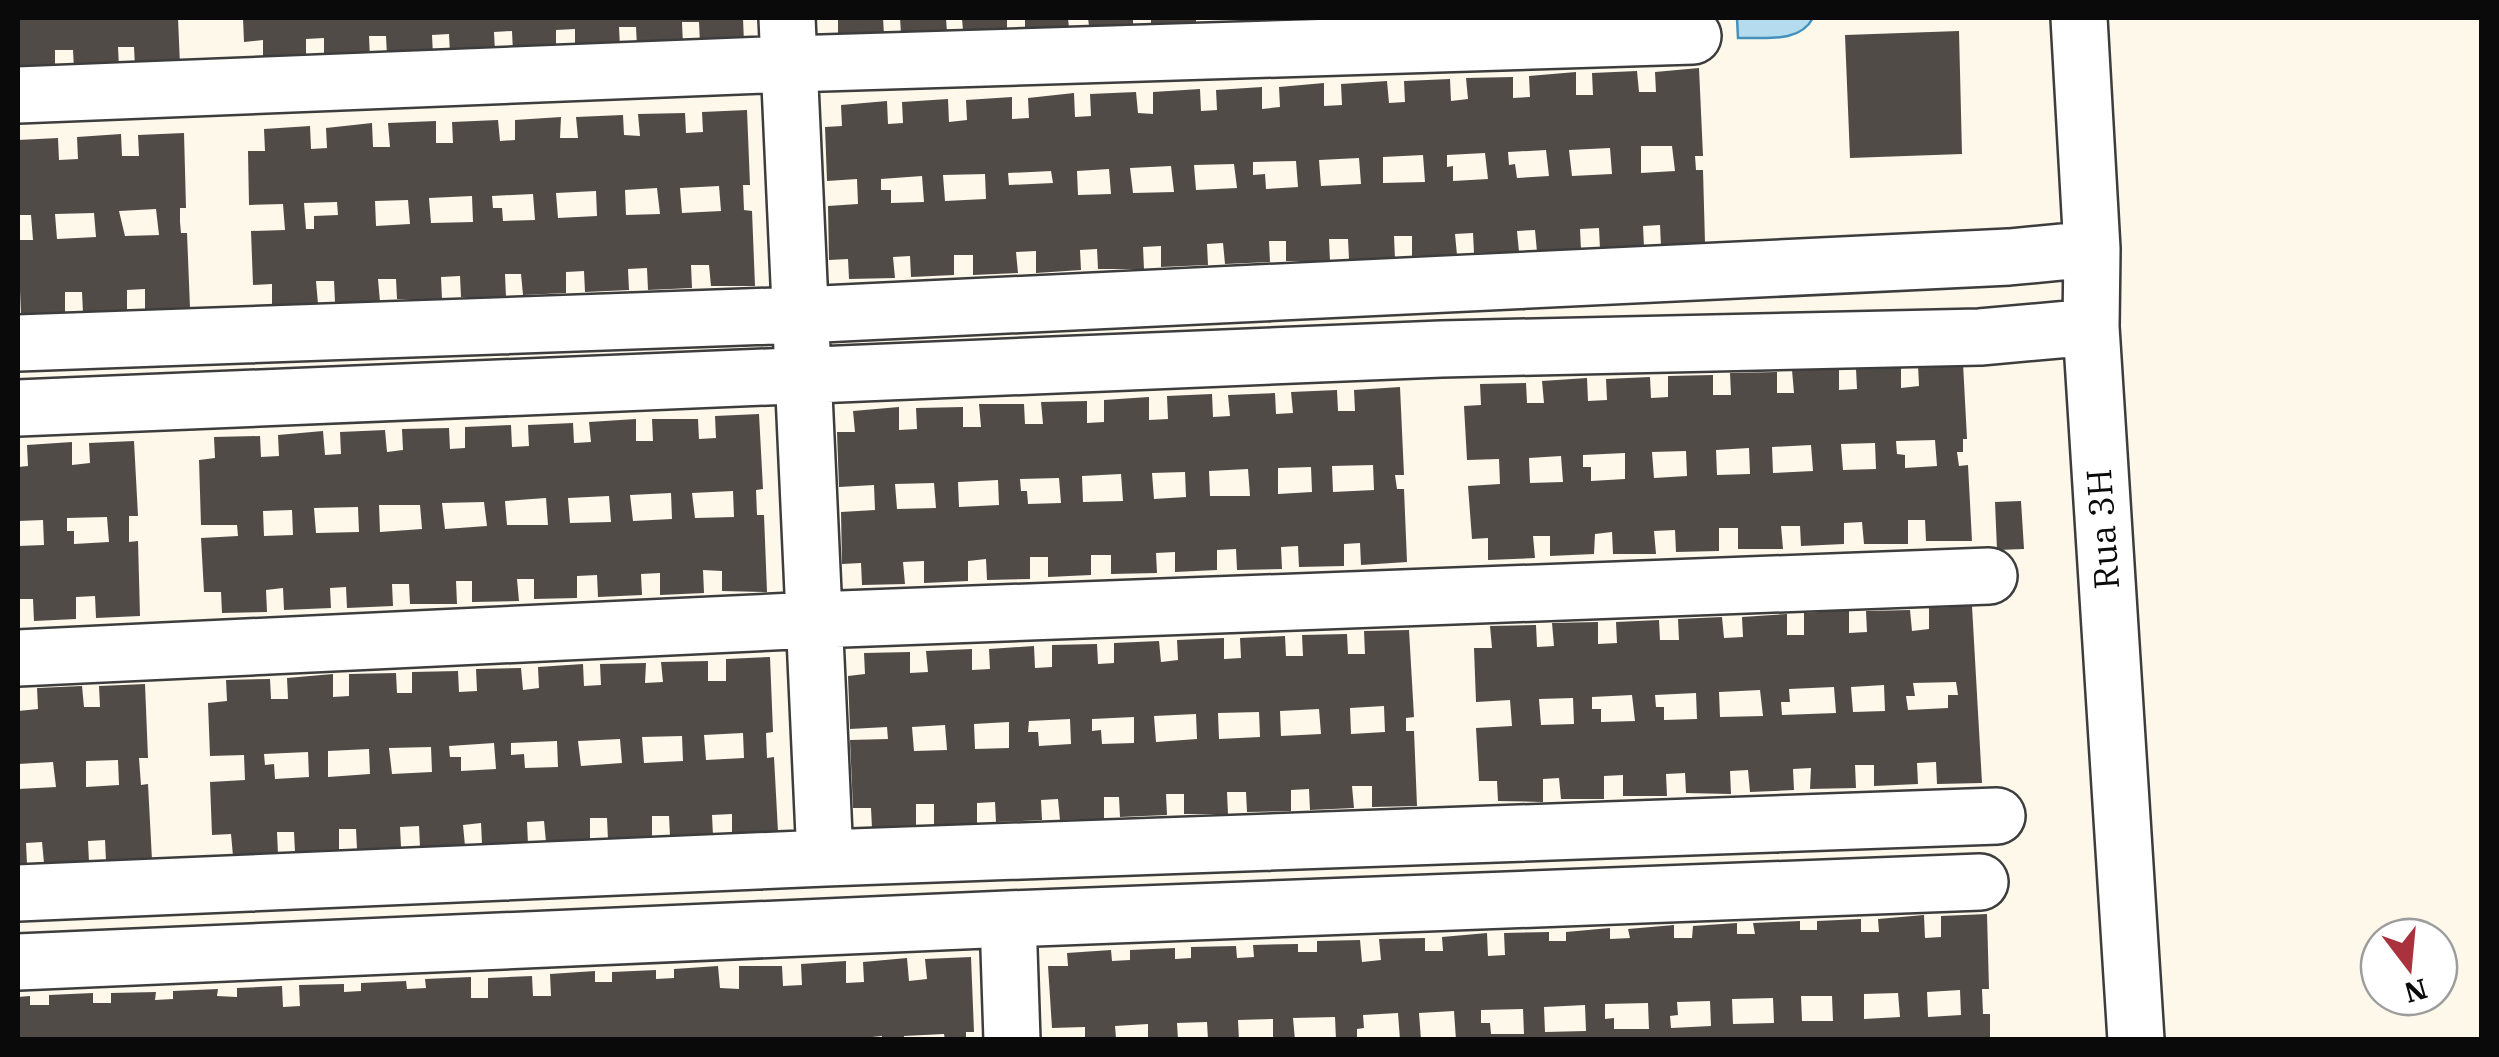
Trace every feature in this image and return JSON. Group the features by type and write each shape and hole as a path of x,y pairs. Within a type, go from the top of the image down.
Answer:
{"street":[{"name":"Rua 3H","path":"2079,18 2092,249 2090,327 2136,1040"},
{"path":"18,96 788,41 1693,36"},
{"path":"788,41 825,858"},
{"path":"18,343 801,314 2009,257 2092,249"},
{"path":"18,408 1441,349 1980,337 2090,327"},
{"path":"18,658 815,620 1989,576"},
{"path":"18,893 825,858 1997,816"},
{"path":"18,962 1980,882"},
{"path":"1008,919 1012,1040"}],"water":[{"path":"1737,18 1813,18 1790,35 1738,38"}],"building":[{"path":"18,18 178,18 180,65 135,67 134,47 118,47 119,68 74,69 73,50 55,50 55,71 18,72"},
{"path":"243,18 743,18 744,43 700,44 699,22 682,22 683,46 637,47 636,27 619,27 620,47 575,49 575,29 556,30 556,50 513,52 512,31 494,32 495,52 450,54 449,34 432,35 433,56 387,56 386,36 369,36 370,59 324,60 324,38 306,39 306,61 263,63 263,40 244,42"},
{"path":"838,18 883,18 884,35 838,38"},
{"path":"900,18 946,18 947,33 901,34"},
{"path":"962,18 1007,18 1007,29 963,31"},
{"path":"1025,18 1068,18 1069,28 1025,29"},
{"path":"1088,18 1133,18 1133,25 1089,26"},
{"path":"1151,18 1196,18 1196,22 1151,25"},
{"path":"1959,31 1962,154 1850,158 1845,35"},
{"path":"1699,68 1703,156 1695,156 1696,170 1703,170 1705,243 1661,246 1660,225 1643,226 1644,247 1600,249 1599,228 1580,229 1581,250 1537,252 1535,230 1517,231 1519,252 1474,253 1473,233 1455,234 1457,255 1412,256 1412,236 1394,236 1395,259 1349,259 1348,239 1329,239 1330,261 1286,261 1286,241 1269,241 1270,262 1225,264 1223,243 1207,244 1208,265 1161,267 1161,246 1143,247 1144,269 1098,269 1097,249 1080,250 1081,270 1036,273 1036,251 1016,252 1018,273 973,275 973,255 954,255 954,275 911,277 910,256 893,257 895,278 849,279 848,259 829,260 828,206 858,204 857,179 827,181 825,127 842,126 841,105 887,101 888,124 903,123 902,102 948,99 949,122 967,120 966,100 1012,97 1012,119 1029,118 1028,98 1074,93 1075,117 1091,116 1090,94 1136,92 1138,113 1153,114 1153,92 1200,89 1201,111 1217,110 1216,90 1262,87 1262,109 1280,107 1279,87 1324,83 1324,106 1342,105 1341,84 1387,81 1389,103 1405,102 1404,81 1450,79 1451,101 1468,99 1466,78 1513,77 1513,98 1530,97 1529,76 1576,72 1576,95 1593,95 1592,73 1637,71 1639,92 1656,92 1655,72","holes":["1641,146 1672,146 1675,171 1641,173","1610,148 1612,174 1572,176 1569,150","1546,150 1549,176 1517,178 1515,164 1509,165 1508,152","1485,153 1488,179 1453,181 1453,166 1447,167 1447,155","1423,155 1425,182 1383,183 1383,157","1359,158 1361,184 1321,186 1319,160","1296,161 1298,187 1266,189 1265,174 1253,175 1253,162","1234,164 1237,188 1196,190 1194,165","1171,166 1174,192 1133,193 1130,168","1109,169 1111,194 1078,195 1077,171","1051,171 1053,183 1009,185 1008,173","985,174 986,199 945,201 943,175","922,176 924,202 891,203 891,190 881,190 881,179"]},
{"path":"747,110 750,185 743,185 744,210 752,211 755,286 711,286 709,265 691,265 692,288 648,290 647,268 628,269 629,290 585,292 584,271 566,272 566,293 523,295 521,274 505,274 506,297 461,297 460,276 441,277 442,299 397,299 396,279 378,279 380,302 335,302 334,281 316,281 318,304 272,305 272,284 253,285 251,231 285,230 283,204 249,205 248,151 265,151 264,129 310,126 311,149 327,148 326,128 372,123 373,147 390,147 388,123 436,121 436,143 453,143 452,122 498,120 500,141 515,140 515,120 561,117 560,138 578,138 576,117 623,115 624,135 640,136 638,114 685,113 686,133 703,132 702,112","holes":["719,186 721,211 682,213 680,188","657,188 660,214 626,215 625,190","596,191 597,216 558,218 556,193","533,194 535,220 503,221 502,208 493,208 492,196","472,196 473,222 431,223 429,198","408,200 410,224 376,226 375,201","337,202 338,215 314,216 314,229 306,229 304,203"]},
{"path":"184,133 186,208 180,208 180,222 181,233 187,233 190,308 145,310 145,289 127,290 127,311 83,313 82,292 65,292 65,315 21,315 18,240 33,240 31,215 18,215 18,140 58,138 59,160 78,159 77,137 121,134 122,156 139,156 138,135","holes":["156,209 159,235 125,236 119,211","94,213 96,237 57,239 55,214"]},
{"path":"1963,363 1967,439 1963,439 1963,452 1957,452 1959,466 1968,465 1972,541 1926,541 1925,520 1908,520 1908,544 1864,544 1862,522 1844,523 1844,544 1801,546 1800,526 1781,526 1783,549 1738,549 1738,528 1719,528 1719,551 1676,552 1675,530 1654,531 1656,554 1613,554 1612,532 1595,534 1594,554 1550,556 1550,536 1533,536 1535,558 1488,560 1488,538 1472,539 1468,486 1500,484 1499,459 1467,460 1464,406 1481,405 1480,384 1526,383 1527,403 1544,403 1542,381 1587,378 1588,401 1607,400 1606,379 1650,377 1651,398 1668,397 1668,376 1713,375 1713,395 1731,395 1730,373 1777,372 1777,393 1794,393 1792,370 1839,369 1839,390 1857,389 1856,369 1901,367 1901,388 1919,386 1918,365","holes":["1935,440 1937,466 1905,468 1905,455 1897,454 1896,441","1875,443 1876,469 1843,470 1841,444","1811,445 1813,471 1773,473 1772,447","1749,448 1750,474 1717,475 1716,450","1686,451 1687,476 1654,478 1652,452","1625,453 1625,479 1591,481 1591,467 1583,467 1583,455","1561,456 1563,482 1530,483 1529,458"]},
{"path":"1400,387 1404,475 1395,475 1397,489 1404,489 1407,562 1361,565 1360,543 1344,544 1344,566 1299,567 1298,546 1281,547 1282,569 1237,570 1236,549 1217,550 1217,570 1175,572 1175,552 1156,553 1157,573 1111,574 1111,555 1091,555 1091,575 1048,577 1048,557 1030,557 1030,579 987,580 986,559 968,561 968,581 924,583 924,561 903,562 905,584 862,585 861,563 842,564 841,512 875,510 874,485 839,487 837,432 855,432 853,411 899,407 899,430 917,429 916,408 963,407 963,427 981,427 979,404 1024,404 1025,424 1043,424 1041,402 1087,401 1087,423 1104,422 1104,400 1149,397 1149,420 1168,419 1167,396 1212,394 1213,417 1230,416 1228,395 1275,393 1276,414 1293,413 1291,392 1337,390 1338,411 1355,411 1354,390","holes":["1373,465 1374,490 1333,492 1332,466","1311,467 1312,492 1278,494 1278,468","1248,469 1250,496 1210,496 1209,471","1185,472 1186,497 1154,499 1152,473","1121,474 1123,501 1083,502 1082,476","1059,478 1061,503 1028,504 1027,491 1021,491 1020,479","998,480 999,505 959,507 958,482","934,483 936,508 897,509 895,484"]},
{"path":"759,414 763,489 756,490 757,515 764,515 767,592 722,591 722,571 703,570 704,593 660,595 660,573 641,574 642,595 598,597 597,575 577,576 577,598 534,599 534,579 517,579 519,601 472,602 472,581 456,581 457,604 410,604 409,584 392,584 393,606 347,608 346,587 330,588 331,608 284,610 283,588 266,590 267,612 222,613 221,592 204,592 201,538 238,536 237,525 201,525 199,460 215,458 214,437 260,436 261,457 279,456 278,435 323,431 325,455 341,454 340,432 385,430 387,452 403,450 402,429 449,428 450,449 465,448 465,427 511,425 512,447 529,446 528,425 573,423 574,443 591,442 589,422 636,419 636,441 653,441 652,419 698,419 699,439 716,438 715,416","holes":["733,491 734,517 695,518 692,493","671,493 672,519 633,521 630,495","609,496 611,522 570,523 568,498","546,498 548,525 507,525 505,501","484,502 487,526 445,529 442,503","379,505 420,505 422,529 380,532","358,507 359,532 316,533 314,508","292,510 293,535 264,536 263,511"]},
{"path":"134,441 138,516 129,516 129,542 138,541 140,616 96,618 95,596 76,597 76,619 34,621 33,599 18,599 18,546 44,545 43,520 18,521 18,467 28,466 27,445 72,442 72,465 90,463 89,443","holes":["107,517 109,542 74,544 74,531 67,531 67,518"]},
{"path":"2021,501 2024,549 1997,550 1995,502"},
{"path":"1972,606 1982,783 1937,784 1936,762 1917,763 1918,784 1874,786 1874,765 1855,765 1856,788 1810,789 1811,768 1793,769 1794,790 1750,792 1748,770 1730,771 1731,794 1686,793 1685,773 1666,774 1667,796 1623,796 1623,775 1604,776 1604,799 1561,799 1559,778 1543,779 1543,802 1498,801 1497,781 1479,781 1476,728 1512,726 1510,700 1476,702 1474,648 1492,648 1490,626 1536,625 1537,647 1554,646 1552,623 1598,622 1598,644 1617,643 1616,622 1659,620 1660,640 1679,640 1678,619 1722,617 1724,638 1743,637 1742,617 1787,614 1787,635 1804,635 1804,613 1849,610 1849,633 1867,632 1866,611 1910,610 1912,631 1929,629 1929,608","holes":["1956,682 1958,695 1948,695 1948,708 1908,710 1906,696 1915,696 1913,683","1884,685 1885,711 1853,712 1851,687","1834,687 1836,713 1782,715 1781,702 1790,702 1789,689","1760,690 1763,716 1720,717 1719,692","1696,693 1697,719 1664,720 1664,707 1656,707 1655,695","1632,695 1635,721 1601,722 1601,709 1592,709 1592,697","1573,698 1574,724 1541,725 1539,699"]},
{"path":"1409,630 1414,717 1406,718 1406,731 1414,731 1417,806 1372,807 1372,786 1352,786 1354,808 1310,810 1309,789 1291,790 1291,811 1247,812 1246,792 1227,792 1228,814 1184,814 1184,794 1166,794 1167,815 1120,817 1119,797 1104,797 1104,819 1060,820 1058,799 1041,800 1042,820 996,822 995,802 977,803 977,824 934,826 934,804 916,804 916,826 872,828 871,808 853,808 850,740 888,739 887,727 850,729 848,676 865,674 864,653 910,652 910,673 928,672 926,651 972,649 972,670 990,669 989,649 1034,646 1035,668 1052,667 1052,645 1097,644 1098,664 1114,663 1114,643 1159,641 1161,662 1178,660 1177,640 1224,638 1224,659 1241,658 1240,638 1285,636 1286,656 1303,656 1302,635 1347,634 1348,654 1365,654 1364,631","holes":["1384,706 1385,732 1351,734 1350,708","1319,709 1321,734 1281,736 1280,711","1259,712 1260,737 1219,739 1218,713","1196,714 1197,739 1156,742 1154,716","1134,717 1134,743 1102,744 1101,730 1092,731 1092,719","1070,719 1071,744 1039,746 1038,732 1028,732 1029,721","1009,722 1009,748 975,749 974,724","945,725 947,750 914,751 912,727"]},
{"path":"770,657 773,732 766,733 767,758 774,757 778,832 732,834 732,814 712,815 713,836 670,836 669,816 652,816 652,838 608,840 607,818 590,818 590,841 546,842 544,821 527,822 528,845 482,844 481,823 463,825 465,846 420,847 419,826 400,827 401,847 357,849 356,829 339,829 339,852 295,852 294,832 277,832 278,854 233,856 231,834 212,835 210,782 245,780 244,755 210,756 208,703 227,701 226,680 270,679 271,699 288,699 287,678 333,674 333,697 349,696 349,674 396,673 397,693 412,693 412,672 458,671 459,692 477,691 476,669 521,668 523,690 539,688 538,667 583,664 584,686 601,685 600,664 646,663 645,683 663,682 661,662 708,661 708,681 726,681 726,659","holes":["743,733 744,758 706,760 704,735","682,736 683,761 644,763 642,737","620,739 622,763 581,766 578,741","557,741 558,767 525,768 524,754 511,755 511,743","494,743 496,769 461,771 461,757 450,757 449,746","431,747 432,772 392,774 389,748","369,749 370,774 328,777 328,751","308,752 309,777 275,779 274,764 265,765 264,754"]},
{"path":"145,684 148,758 139,758 141,785 148,784 152,860 106,861 105,840 88,841 89,862 44,863 42,842 26,843 27,865 18,865 18,789 56,787 53,762 18,764 18,711 38,709 37,688 82,686 84,707 100,707 99,686","holes":["118,760 119,785 86,787 86,761"]},
{"path":"1987,914 1989,989 1982,989 1983,1014 1990,1014 1990,1040 1456,1040 1454,1011 1419,1013 1421,1040 1400,1040 1398,1013 1363,1015 1364,1028 1357,1029 1357,1040 1336,1040 1335,1017 1293,1018 1295,1040 1273,1040 1273,1019 1238,1020 1239,1040 1208,1040 1207,1022 1177,1023 1178,1040 1148,1040 1148,1024 1115,1026 1116,1038 1107,1040 1085,1040 1085,1027 1052,1028 1048,966 1068,966 1067,953 1111,950 1112,961 1130,960 1130,950 1175,948 1175,959 1191,958 1191,947 1236,946 1237,958 1254,957 1253,945 1298,944 1298,952 1317,952 1317,941 1360,940 1362,962 1381,960 1379,939 1425,938 1425,951 1443,951 1442,937 1487,933 1488,956 1505,955 1504,933 1549,932 1549,941 1566,941 1566,932 1610,928 1610,939 1630,938 1628,929 1674,925 1674,938 1692,938 1693,926 1737,923 1737,934 1755,934 1753,923 1800,921 1800,930 1817,930 1817,921 1861,919 1861,932 1879,932 1878,919 1924,915 1925,938 1941,937 1941,916","holes":["1960,990 1961,1015 1928,1017 1927,992","1898,993 1900,1017 1864,1019 1864,994","1801,996 1832,996 1833,1021 1802,1021","1773,998 1774,1023 1733,1024 1732,999","1710,1001 1711,1026 1671,1028 1670,1016 1678,1015 1677,1002","1648,1003 1649,1029 1614,1029 1614,1018 1605,1019 1605,1004","1585,1005 1586,1031 1545,1032 1544,1007","1523,1009 1524,1034 1491,1034 1490,1023 1481,1023 1481,1010"]},
{"path":"971,957 974,1032 966,1032 966,1040 945,1040 944,1034 904,1036 904,1040 882,1040 882,1036 842,1040 18,1040 18,997 30,996 30,1005 49,1005 49,995 93,993 93,1003 111,1003 111,993 156,992 155,1000 173,999 173,991 218,989 217,996 237,997 237,988 282,986 283,1007 300,1006 299,985 344,984 344,992 361,991 361,983 406,981 407,989 426,988 425,979 471,977 471,998 488,998 488,978 532,976 533,996 551,996 550,974 595,971 595,982 612,982 612,972 656,970 656,979 674,978 674,969 718,966 720,988 739,989 739,966 782,966 783,986 802,985 801,964 846,961 846,983 864,982 863,962 907,958 909,981 927,979 925,959"}]}
